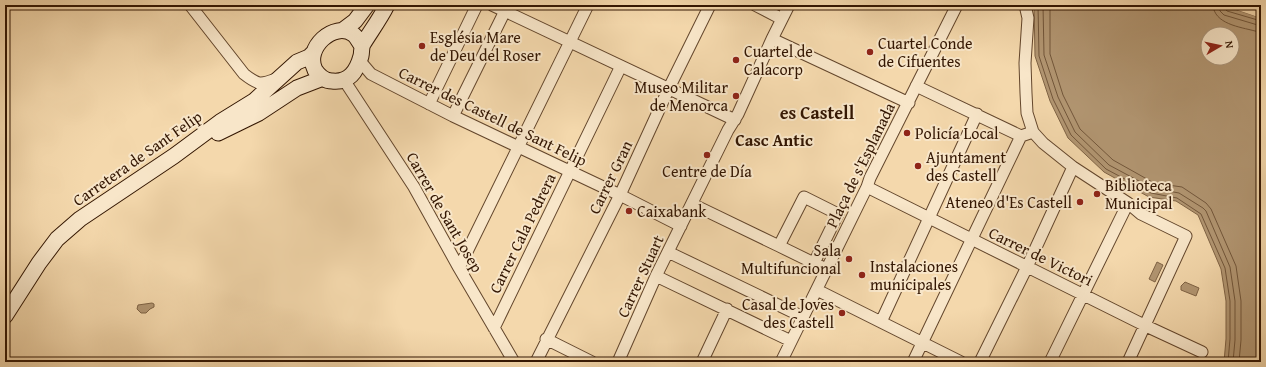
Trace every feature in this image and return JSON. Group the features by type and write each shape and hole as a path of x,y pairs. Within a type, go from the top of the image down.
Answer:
{"main road":[{"path":"367,5 355,21 343,30 334,33 317,44 313,53 313,63 315,69 323,78 329,81 337,82 352,75 361,54 387,5"},
{"path":"343,30 352,33 355,36 361,54"},
{"name":"Carretera de Sant Felip","path":"5,316 39,263 57,239 80,218 174,156 220,122 254,101 297,62 309,57 313,53"},
{"path":"174,156 259,113 297,88 323,78"}],"street":[{"path":"190,5 244,74 253,81 263,84 280,77"},
{"path":"429,104 477,5"},
{"path":"492,5 507,8 570,42 735,120"},
{"path":"459,268 588,5"},
{"name":"Carrer Gran","path":"536,362 546,339 620,196 669,88 710,5"},
{"path":"755,5 782,18"},
{"path":"789,5 735,120 728,130 692,204 826,269"},
{"path":"908,103 957,5"},
{"path":"1025,5 1028,18 1025,63 1026,100 1027,113 1033,132 1042,143 1074,167 1128,203 1141,214 1186,236 1146,326 1128,362"},
{"path":"453,116 507,8"},
{"name":"Plaça de s'Esplanada","path":"772,39 908,103 781,362"},
{"name":"Carrer des Castell de Sant Felip","path":"361,54 371,74 453,116 681,226"},
{"name":"Carrer Cala Pedrera","path":"494,328 621,66"},
{"name":"Carrer de Sant Josep","path":"344,80 414,187 459,268 503,341 511,361"},
{"path":"916,86 1021,136 1033,132"},
{"path":"881,322 977,114"},
{"path":"913,362 1021,136"},
{"path":"980,362 1074,167"},
{"name":"Carrer de Victori","path":"867,187 1146,326 1202,352"},
{"name":"Plaça de s'Esplanada","path":"779,246 804,197 838,214 814,263"},
{"path":"1050,362 1128,203"},
{"name":"Carrer Stuart","path":"618,362 656,276 692,204"},
{"path":"668,252 803,317"},
{"path":"656,276 791,341"},
{"path":"817,290 961,362"},
{"path":"702,362 727,309"},
{"path":"546,339 592,362"}],"water":[{"path":"1034,5 1223,5 1261,18 1261,362 1224,362 1226,339 1226,301 1221,269 1198,215 1176,201 1149,197 1104,172 1068,138 1050,101 1035,56"},
{"path":"1157,262 1163,265 1155,282 1149,279"},
{"path":"1185,282 1199,288 1196,296 1181,290 1181,286"},
{"path":"154,304 154,307 146,313 141,313 137,309 138,305"}],"pier":[{"path":"1223,5 1229,5 1261,15 1261,18"}],"place":[{"name":"Església Mare de Deu del Roser","path":"422,46"},
{"name":"Cuartel Conde de Cifuentes","path":"870,52"},
{"name":"Cuartel de Calacorp","path":"736,60"},
{"name":"Museo Militar de Menorca","path":"736,96"},
{"name":"Policía Local","path":"907,133"},
{"name":"Centre de Día","path":"707,155"},
{"name":"Ajuntament des Castell","path":"918,166"},
{"name":"Biblioteca Municipal","path":"1097,194"},
{"name":"Ateneo d'Es Castell","path":"1080,202"},
{"name":"Caixabank","path":"629,211"},
{"name":"Sala Multifuncional","path":"849,259"},
{"name":"Instalaciones municipales","path":"862,275"},
{"name":"Casal de Joves des Castell","path":"842,313"}],"district":[{"name":"es Castell","path":"817,113"},
{"name":"Casc Antic","path":"774,140"}]}
